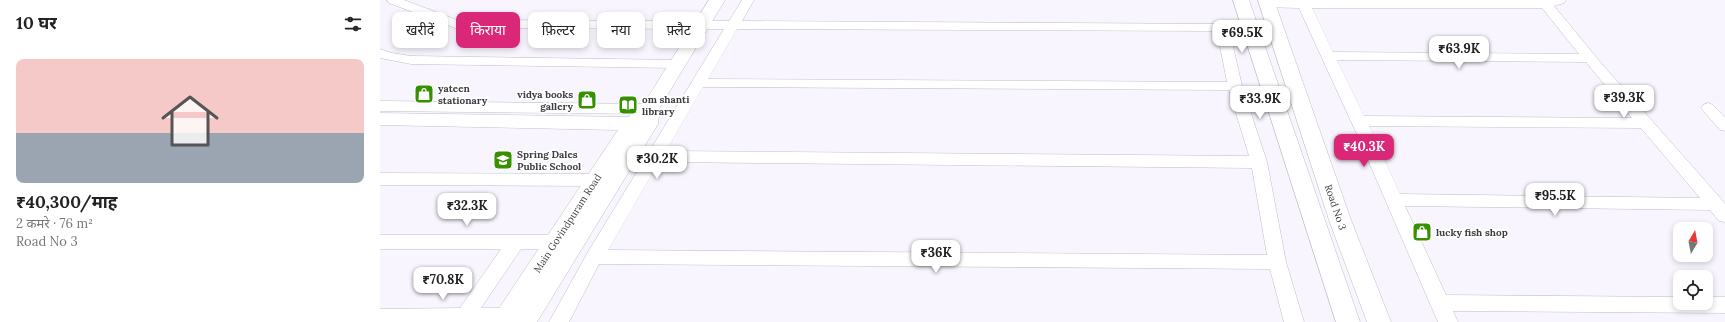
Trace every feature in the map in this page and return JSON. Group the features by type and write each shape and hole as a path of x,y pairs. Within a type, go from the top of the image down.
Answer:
{"street":[{"path":"393,0 455,24 653,25"},
{"name":"Main Govindpuram Road","path":"705,20 717,0"},
{"path":"559,322 594,257 748,0"},
{"path":"1241,0 1348,322"},
{"path":"1266,2 1546,4 1560,0"},
{"name":"Road No 3","path":"1266,2 1340,220 1379,322"},
{"path":"1303,3 1359,121 1448,322"},
{"path":"1546,4 1590,58 1720,210"},
{"path":"705,25 1223,27 1235,86 1259,162 1277,262 1294,322"},
{"path":"1250,27 1275,28"},
{"name":"Main Govindpuram Road","path":"511,320 639,126 688,48"},
{"path":"380,53 389,57 411,60 678,64"},
{"path":"1328,56 1590,58"},
{"path":"699,83 1235,86"},
{"path":"380,106 639,126"},
{"path":"1708,108 1725,126"},
{"path":"380,119 639,126"},
{"path":"1359,121 1645,122"},
{"path":"380,131 639,126"},
{"name":"Main Govindpuram Road","path":"511,320 554,242 595,180 639,126"},
{"path":"655,156 1259,162"},
{"path":"380,179 595,180"},
{"path":"1394,200 1720,210"},
{"path":"380,242 554,242"},
{"path":"463,319 516,242"},
{"path":"594,257 1277,262"},
{"path":"1439,303 1725,305"},
{"path":"380,317 511,320"}],"place":[{"name":"yateen stationary","path":"424,94"},
{"name":"vidya books gallery","path":"587,100"},
{"name":"om shanti library","path":"628,105"},
{"name":"Spring Dales Public School","path":"503,160"},
{"name":"lucky fish shop","path":"1422,232"}]}
